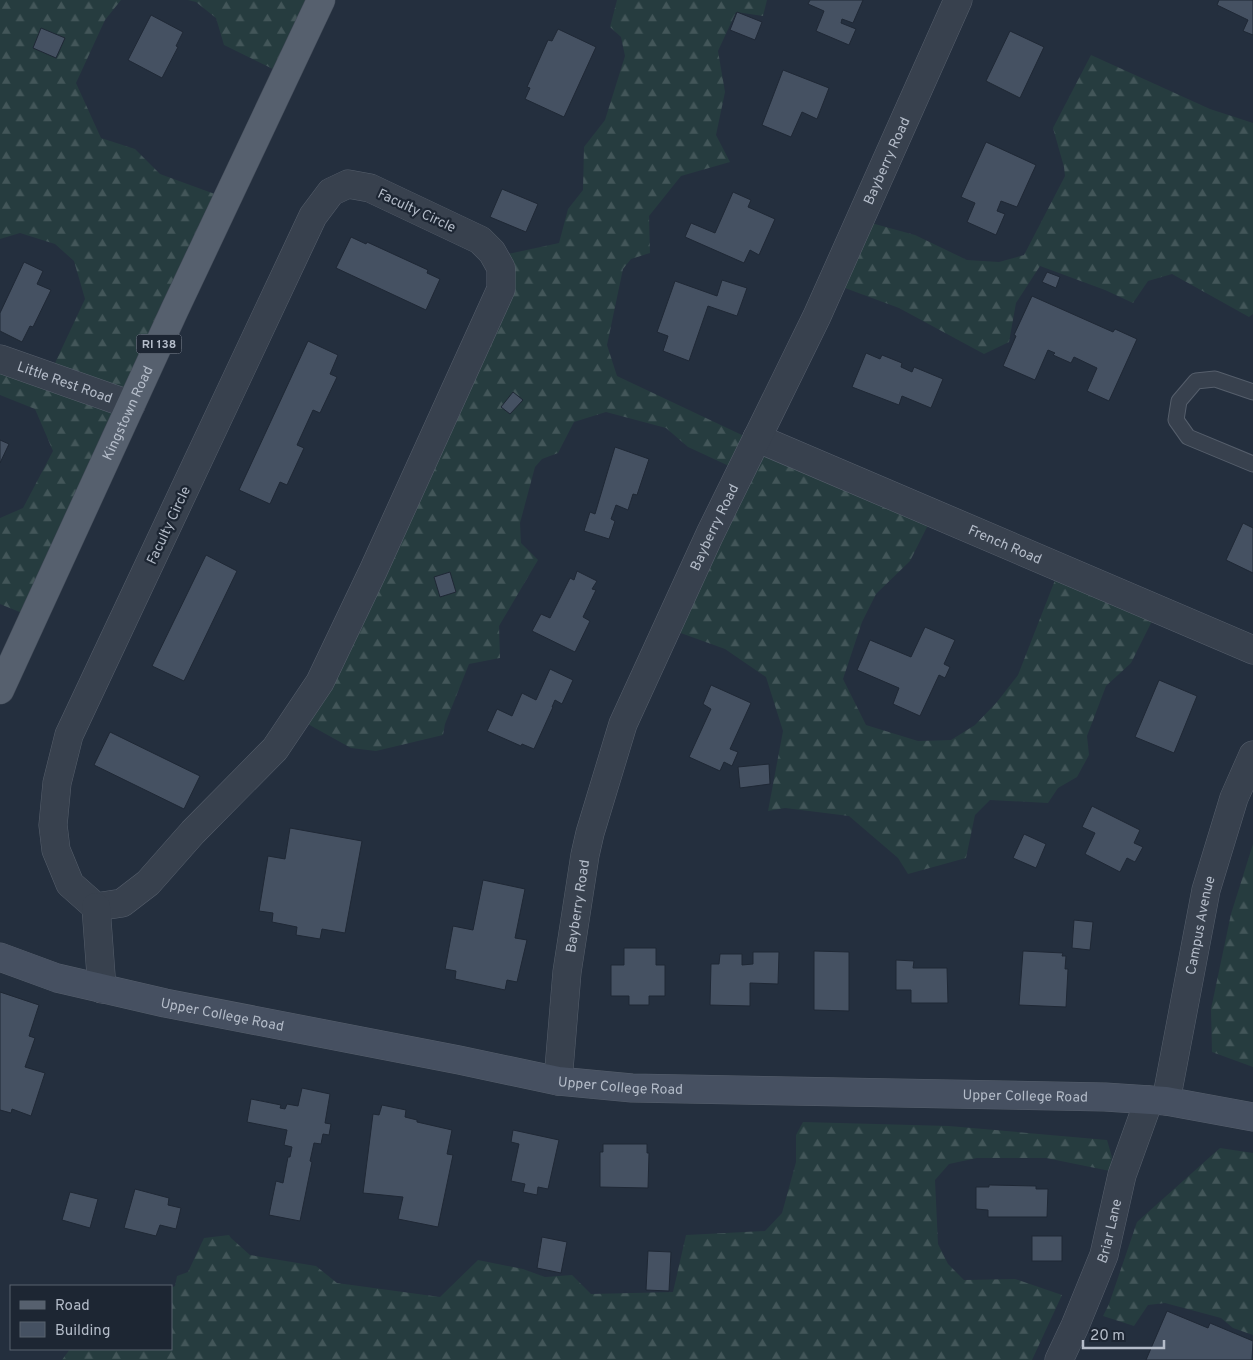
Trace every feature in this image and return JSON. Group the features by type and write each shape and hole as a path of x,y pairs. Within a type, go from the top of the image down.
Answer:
{"main road":[{"name":"Kingstown Road","path":"0,690 321,0"}],"street":[{"name":"Bayberry Road","path":"558,1081 567,972 585,855 623,724 710,534 817,316 958,0"},
{"name":"Faculty Circle","path":"348,184 370,188 480,240 492,252 501,268 501,289 373,571 315,689 275,749 193,832 148,883 122,903 96,906 70,884 56,850 53,825 57,784 69,735 313,216 331,192 348,184"},
{"name":"Little Rest Road","path":"0,359 131,405"},
{"name":"French Road","path":"757,438 1253,650"},
{"name":"Campus Avenue","path":"1157,1100 1206,890 1234,798 1253,755"},
{"path":"96,906 102,989"},
{"name":"Upper College Road","path":"0,957 57,978 165,1003 558,1081 632,1088 1105,1097 1157,1100 1253,1117"},
{"name":"Briar Lane","path":"1059,1360 1104,1255 1122,1175 1157,1100"}],"lane":[{"path":"1253,392 1215,379 1196,381 1179,401 1176,420 1188,437 1253,464"}],"green space":[{"path":"0,0 121,0 105,20 76,83 101,138 135,149 160,174 223,197 22,613 0,604 0,518 23,508 53,451 35,409 0,395 0,359 50,377 85,299 74,261 55,244 20,233 0,239"},
{"path":"188,0 313,0 279,72 224,45 216,18 196,2"},
{"path":"617,0 767,0 763,16 736,12 718,51 725,92 716,135 730,162 681,176 649,216 650,253 631,259 623,269 607,345 617,376 744,436 933,515 910,561 876,594 862,622 843,679 866,725 918,741 951,740 975,725 997,702 1018,675 1057,575 1155,615 1131,663 1106,686 1087,736 1089,755 1077,777 1058,788 1048,803 990,800 975,815 966,858 908,874 898,858 849,816 785,808 768,811 783,731 766,677 725,649 664,627 729,466 688,447 666,428 606,412 574,422 558,453 542,459 535,467 520,523 521,543 538,560 499,626 500,658 469,664 445,724 443,735 376,751 351,748 297,718 495,293 489,258 559,243 568,209 583,190 584,147 605,120 625,56 621,37 610,27"},
{"path":"1091,55 1210,109 1253,123 1253,314 1249,317 1172,274 1148,281 1133,303 1105,290 1040,266 1016,303 1009,342 984,354 899,308 826,281 853,218 915,235 967,260 999,262 1024,255 1065,176 1053,128"},
{"path":"1253,844 1253,1067 1212,1052 1211,1009 1231,914"},
{"path":"803,1122 949,1126 1107,1140 1112,1157 1110,1171 1046,1158 977,1158 949,1164 935,1180 938,1244 948,1264 964,1280 1015,1279 1062,1295 1032,1360 62,1360 69,1350 172,1350 172,1288 175,1286 177,1276 188,1272 204,1238 229,1235 250,1255 316,1266 337,1283 440,1297 478,1260 523,1269 545,1277 572,1275 591,1294 673,1292 686,1235 765,1231 782,1213 796,1162 796,1135"},
{"path":"1220,1148 1253,1153 1253,1335 1233,1328 1221,1318 1165,1303 1148,1305 1134,1326 1103,1316 1109,1304 1137,1222"}],"building":[{"path":"810,0 863,0 853,23 842,19 841,23 856,29 849,45 816,31 824,11 808,4"},
{"path":"1219,0 1253,0 1253,35 1243,31 1248,20 1217,5"},
{"path":"737,12 762,22 755,40 730,30"},
{"path":"151,15 183,32 176,46 178,47 162,78 128,60"},
{"path":"41,28 65,38 56,58 33,48"},
{"path":"558,29 596,47 564,117 525,99 530,88 527,87 548,40 552,41"},
{"path":"1010,31 1044,47 1020,98 986,81"},
{"path":"783,70 829,88 817,119 802,112 791,137 762,125"},
{"path":"986,142 1036,165 1017,207 1001,201 997,211 1005,214 996,235 967,222 975,203 961,197"},
{"path":"502,189 538,204 526,232 490,217"},
{"path":"733,192 751,200 748,207 775,219 759,255 750,250 744,263 685,237 691,223 715,233"},
{"path":"351,237 366,244 367,242 428,270 427,273 440,279 426,310 336,268"},
{"path":"24,262 43,271 37,284 51,290 33,327 30,326 22,342 0,331 0,313"},
{"path":"1047,272 1060,277 1056,288 1042,282"},
{"path":"722,280 747,288 737,316 708,306 689,361 663,351 668,336 657,332 675,281 717,296"},
{"path":"1032,296 1113,332 1115,329 1137,339 1109,401 1087,391 1097,368 1074,357 1071,363 1053,355 1055,353 1048,350 1035,380 1003,366 1016,336 1014,335"},
{"path":"308,341 338,355 330,374 337,377 320,413 313,410 297,445 304,448 287,485 280,482 270,504 239,490"},
{"path":"866,353 880,359 882,355 902,363 901,367 912,372 914,367 943,379 931,408 902,396 899,405 852,387"},
{"path":"513,392 523,400 510,414 501,407"},
{"path":"0,440 9,444 0,463"},
{"path":"615,447 649,459 637,495 633,494 628,510 616,505 611,519 615,521 609,539 584,531 590,512 595,514"},
{"path":"1243,523 1253,528 1253,573 1226,560"},
{"path":"206,555 237,571 184,681 152,666"},
{"path":"577,571 597,581 592,589 596,590 583,617 590,621 575,652 532,631 541,614 550,618 570,578 574,580"},
{"path":"450,572 456,592 440,597 434,577"},
{"path":"925,627 955,640 944,664 950,667 945,678 939,675 920,716 893,704 899,688 857,670 870,640 911,657"},
{"path":"550,669 573,680 562,704 555,700 534,749 522,744 521,746 487,731 497,709 512,716 522,693 536,700"},
{"path":"1159,680 1197,696 1174,753 1135,737"},
{"path":"711,685 751,703 730,749 738,752 732,766 724,762 720,771 689,757 711,709 703,704"},
{"path":"110,732 200,776 184,809 94,765"},
{"path":"769,764 770,784 740,788 738,767"},
{"path":"1092,806 1140,830 1134,843 1143,847 1135,862 1127,858 1120,872 1085,854 1095,833 1082,827"},
{"path":"290,828 362,841 345,933 322,929 320,939 296,935 297,927 272,922 273,913 259,911 268,856 285,859"},
{"path":"1024,834 1046,844 1036,868 1013,858"},
{"path":"483,880 525,889 515,938 527,940 517,982 507,980 505,990 455,979 456,971 445,969 453,926 473,930"},
{"path":"1074,920 1093,922 1090,950 1072,948"},
{"path":"624,948 656,948 656,965 665,965 665,996 649,996 649,1005 629,1005 629,996 611,996 611,965 624,965"},
{"path":"814,951 849,952 849,1011 814,1010"},
{"path":"1023,951 1063,953 1062,956 1066,956 1065,969 1068,969 1066,1007 1019,1005"},
{"path":"753,952 779,952 778,984 750,983 750,1006 710,1005 711,964 719,964 720,954 742,954 742,965 753,964"},
{"path":"896,960 914,961 913,968 947,968 948,1003 911,1003 911,990 896,990"},
{"path":"0,992 39,1005 29,1036 35,1038 25,1067 45,1073 31,1116 12,1109 11,1113 0,1110"},
{"path":"302,1088 330,1094 325,1123 331,1124 329,1135 323,1134 321,1144 314,1143 300,1221 269,1215 276,1181 283,1183 288,1157 290,1157 292,1147 284,1145 287,1130 247,1122 251,1099 281,1105 280,1108 285,1109 287,1104 298,1106"},
{"path":"382,1105 406,1110 405,1117 417,1120 417,1122 452,1130 447,1154 453,1155 438,1227 398,1219 403,1197 363,1193 373,1114 379,1115"},
{"path":"513,1130 559,1140 548,1189 538,1187 537,1195 523,1192 525,1184 511,1181 519,1144 511,1142"},
{"path":"603,1144 647,1144 647,1153 649,1153 648,1188 600,1187 600,1152 603,1152"},
{"path":"989,1185 1036,1186 1036,1189 1048,1189 1047,1217 988,1217 988,1210 976,1209 976,1187 989,1187"},
{"path":"135,1189 169,1198 168,1205 181,1208 176,1229 160,1225 156,1236 124,1228"},
{"path":"70,1192 98,1199 90,1228 62,1220"},
{"path":"1032,1236 1062,1236 1062,1261 1032,1261"},
{"path":"542,1237 567,1242 561,1273 537,1268"},
{"path":"648,1251 671,1252 669,1291 646,1290"},
{"path":"1167,1311 1208,1328 1210,1323 1253,1341 1252,1360 1146,1360"}]}
